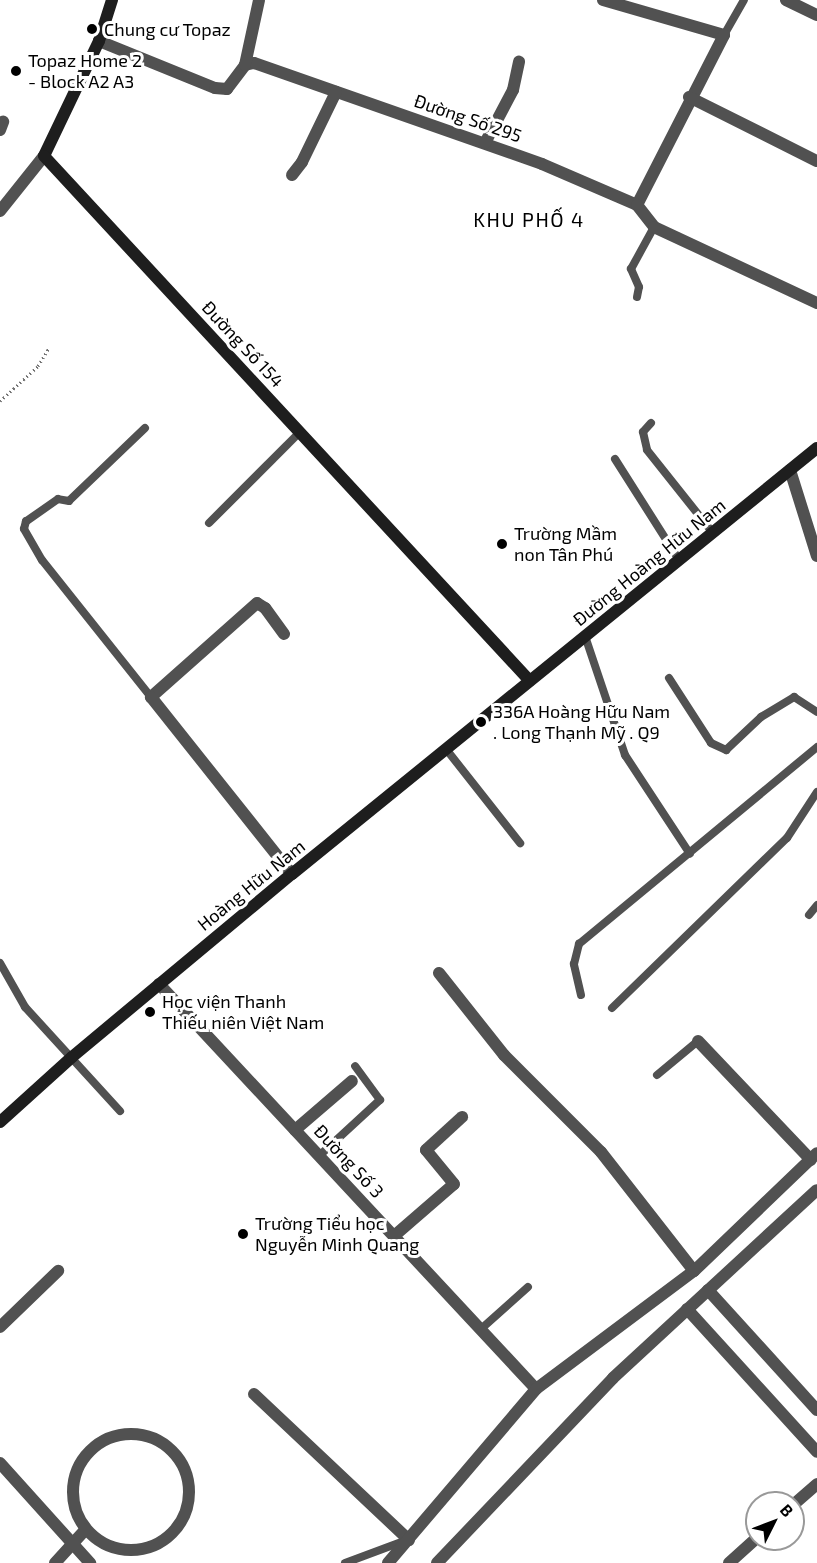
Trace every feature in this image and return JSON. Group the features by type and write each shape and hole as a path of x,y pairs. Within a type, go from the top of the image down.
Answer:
{"main road":[{"path":"44,156 99,41 112,0"},
{"name":"Đường Số 154","path":"44,156 530,681"},
{"path":"790,470 817,448"},
{"name":"Đường Hoàng Hữu Nam","path":"530,681 790,470"},
{"name":"Hoàng Hữu Nam","path":"0,1122 72,1057 159,984 530,681"}],"street":[{"path":"99,41 215,87 227,89 245,65 258,0"},
{"path":"603,0 724,35 690,97 637,205 654,227 817,303"},
{"path":"786,0 817,15"},
{"path":"485,143 513,90 519,62"},
{"name":"Đường Số 295","path":"245,65 254,63 485,143 637,205"},
{"path":"292,175 302,162 336,92"},
{"path":"690,97 817,161"},
{"path":"0,211 44,156"},
{"path":"790,470 817,556"},
{"path":"284,634 270,613 256,603 151,697 292,874"},
{"path":"439,973 504,1055 601,1152 694,1271"},
{"name":"Đường Số 3","path":"159,984 536,1389"},
{"path":"388,1563 536,1389 694,1271 814,1157 698,1041"},
{"path":"295,1130 352,1081"},
{"path":"394,1236 454,1184 426,1150 462,1117"},
{"path":"437,1563 545,1444 817,1190"},
{"path":"0,1327 58,1271"},
{"path":"708,1290 817,1410"},
{"path":"687,1309 817,1452"},
{"path":"254,1394 409,1540"},
{"path":"136,1434 151,1438 176,1456 186,1476 189,1498 178,1527 168,1538 155,1546 125,1551 110,1547 85,1530 77,1516 72,1486 79,1465 93,1447 106,1439 136,1434"},
{"path":"0,1463 90,1563"},
{"path":"805,1494 817,1484"},
{"path":"55,1563 85,1530"},
{"path":"729,1563 745,1549"}],"lane":[{"path":"724,35 744,0"},
{"path":"637,297 639,287 632,269 654,227"},
{"path":"651,423 643,432 647,450 713,533"},
{"path":"145,428 69,501 57,499 26,521 24,529 42,560 151,697"},
{"path":"209,523 300,432"},
{"path":"615,459 679,560"},
{"path":"585,636 625,754 690,854"},
{"path":"669,678 711,743 726,750 761,717 794,698 817,712"},
{"path":"581,994 574,964 579,944 817,747"},
{"path":"446,749 520,843"},
{"path":"612,1008 787,838 817,792"},
{"path":"809,915 817,905"},
{"path":"0,963 25,1007 120,1111"},
{"path":"657,1075 698,1041"},
{"path":"319,1156 380,1099 355,1066"},
{"path":"481,1329 528,1287"},
{"path":"345,1563 409,1540"}],"path":[{"path":"0,401 38,366 49,348"}],"place":[{"name":"Chung cư Topaz","path":"92,29"},
{"name":"Topaz Home 2 - Block A2 A3","path":"16,71"},
{"name":"Trường Mầm non Tân Phú","path":"502,544"},
{"name":"336A Hoàng Hữu Nam . Long Thạnh Mỹ . Q9","path":"481,722"},
{"name":"Học viện Thanh Thiếu niên Việt Nam","path":"150,1012"},
{"name":"Trường Tiểu học Nguyễn Minh Quang","path":"243,1234"}],"district":[{"name":"KHU PHỐ 4","path":"529,219"}]}
